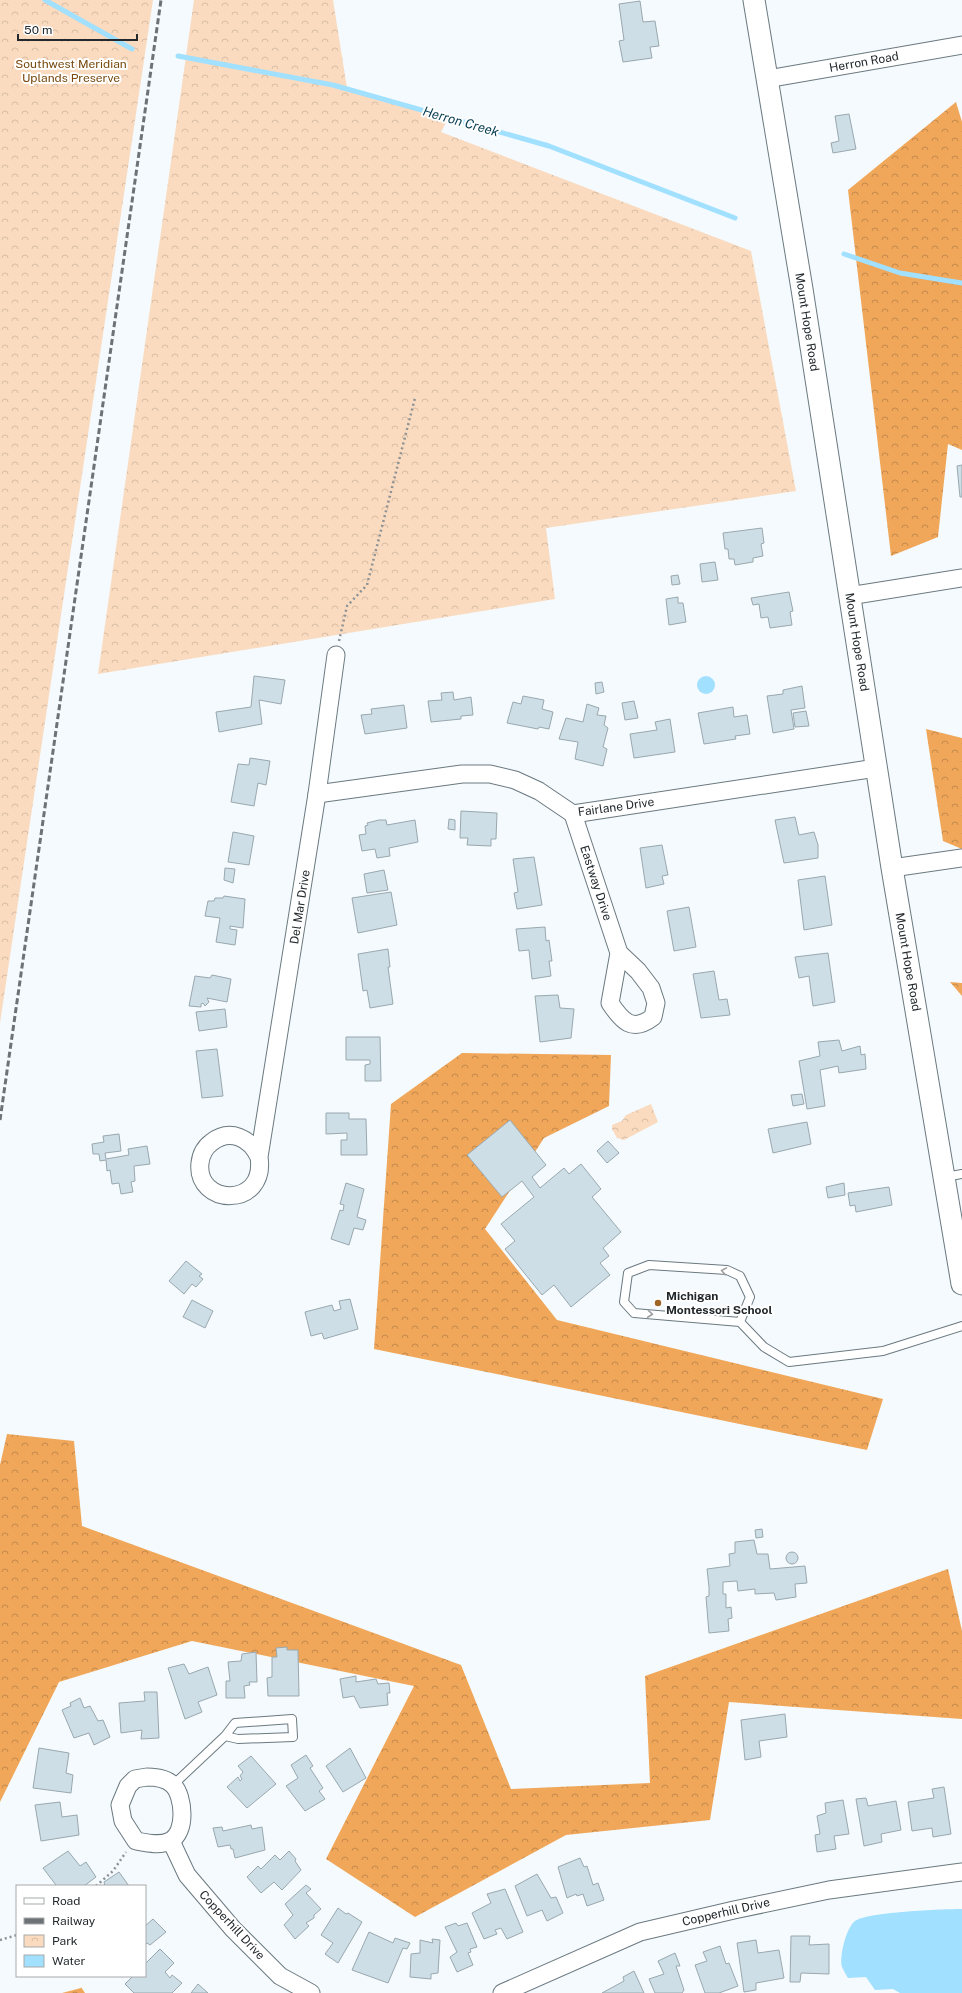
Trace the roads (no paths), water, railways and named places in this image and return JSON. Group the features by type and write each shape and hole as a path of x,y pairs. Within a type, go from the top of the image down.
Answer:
{"street":[{"name":"Mount Hope Road","path":"754,0 802,289 892,868 953,1175 962,1284"},
{"name":"Herron Road","path":"767,79 962,45"},
{"path":"849,596 962,578"},
{"name":"Del Mar Drive","path":"259,1157 318,794 336,656"},
{"name":"Fairlane Drive","path":"318,794 462,774 490,774 515,780 539,791 573,814 876,768"},
{"name":"Eastway Drive","path":"573,814 619,953"},
{"path":"892,868 962,858"},
{"path":"147,1777 156,1777 173,1785 178,1792 183,1808 182,1822 177,1834 171,1841 159,1844 136,1841 123,1821 120,1805 128,1786 135,1779 147,1777"},
{"name":"Copperhill Drive","path":"171,1841 187,1875 233,1929 280,1976 311,1993"},
{"name":"Copperhill Drive","path":"502,1993 640,1932 829,1890 962,1872"}],"lane":[{"path":"740,1322 750,1297 740,1276 727,1270 648,1265 628,1273 624,1302 634,1313 740,1322 764,1347 789,1362 884,1351 962,1326"},
{"path":"173,1785 225,1736 235,1723 292,1719 293,1737 238,1739 225,1736"}],"water":[{"path":"706,676 710,677 714,681 714,689 710,693 706,694 702,693 698,689 697,685 698,681 702,677"},
{"path":"962,1909 962,1993 900,1993 893,1989 875,1990 866,1977 848,1978 846,1976 841,1962 842,1950 846,1936 855,1921 874,1915 889,1913"}],"waterway":[{"name":"Herron Creek","path":"45,0 132,49"},
{"name":"Herron Creek","path":"178,56 333,85 549,146 735,218"},
{"name":"Herron Creek","path":"844,254 900,273 962,283"}],"railway":[{"path":"0,1120 161,0"}],"place":[{"name":"Michigan Montessori School","path":"658,1303"}],"park label":[{"name":"Southwest Meridian Uplands Preserve","path":"71,71"}]}
